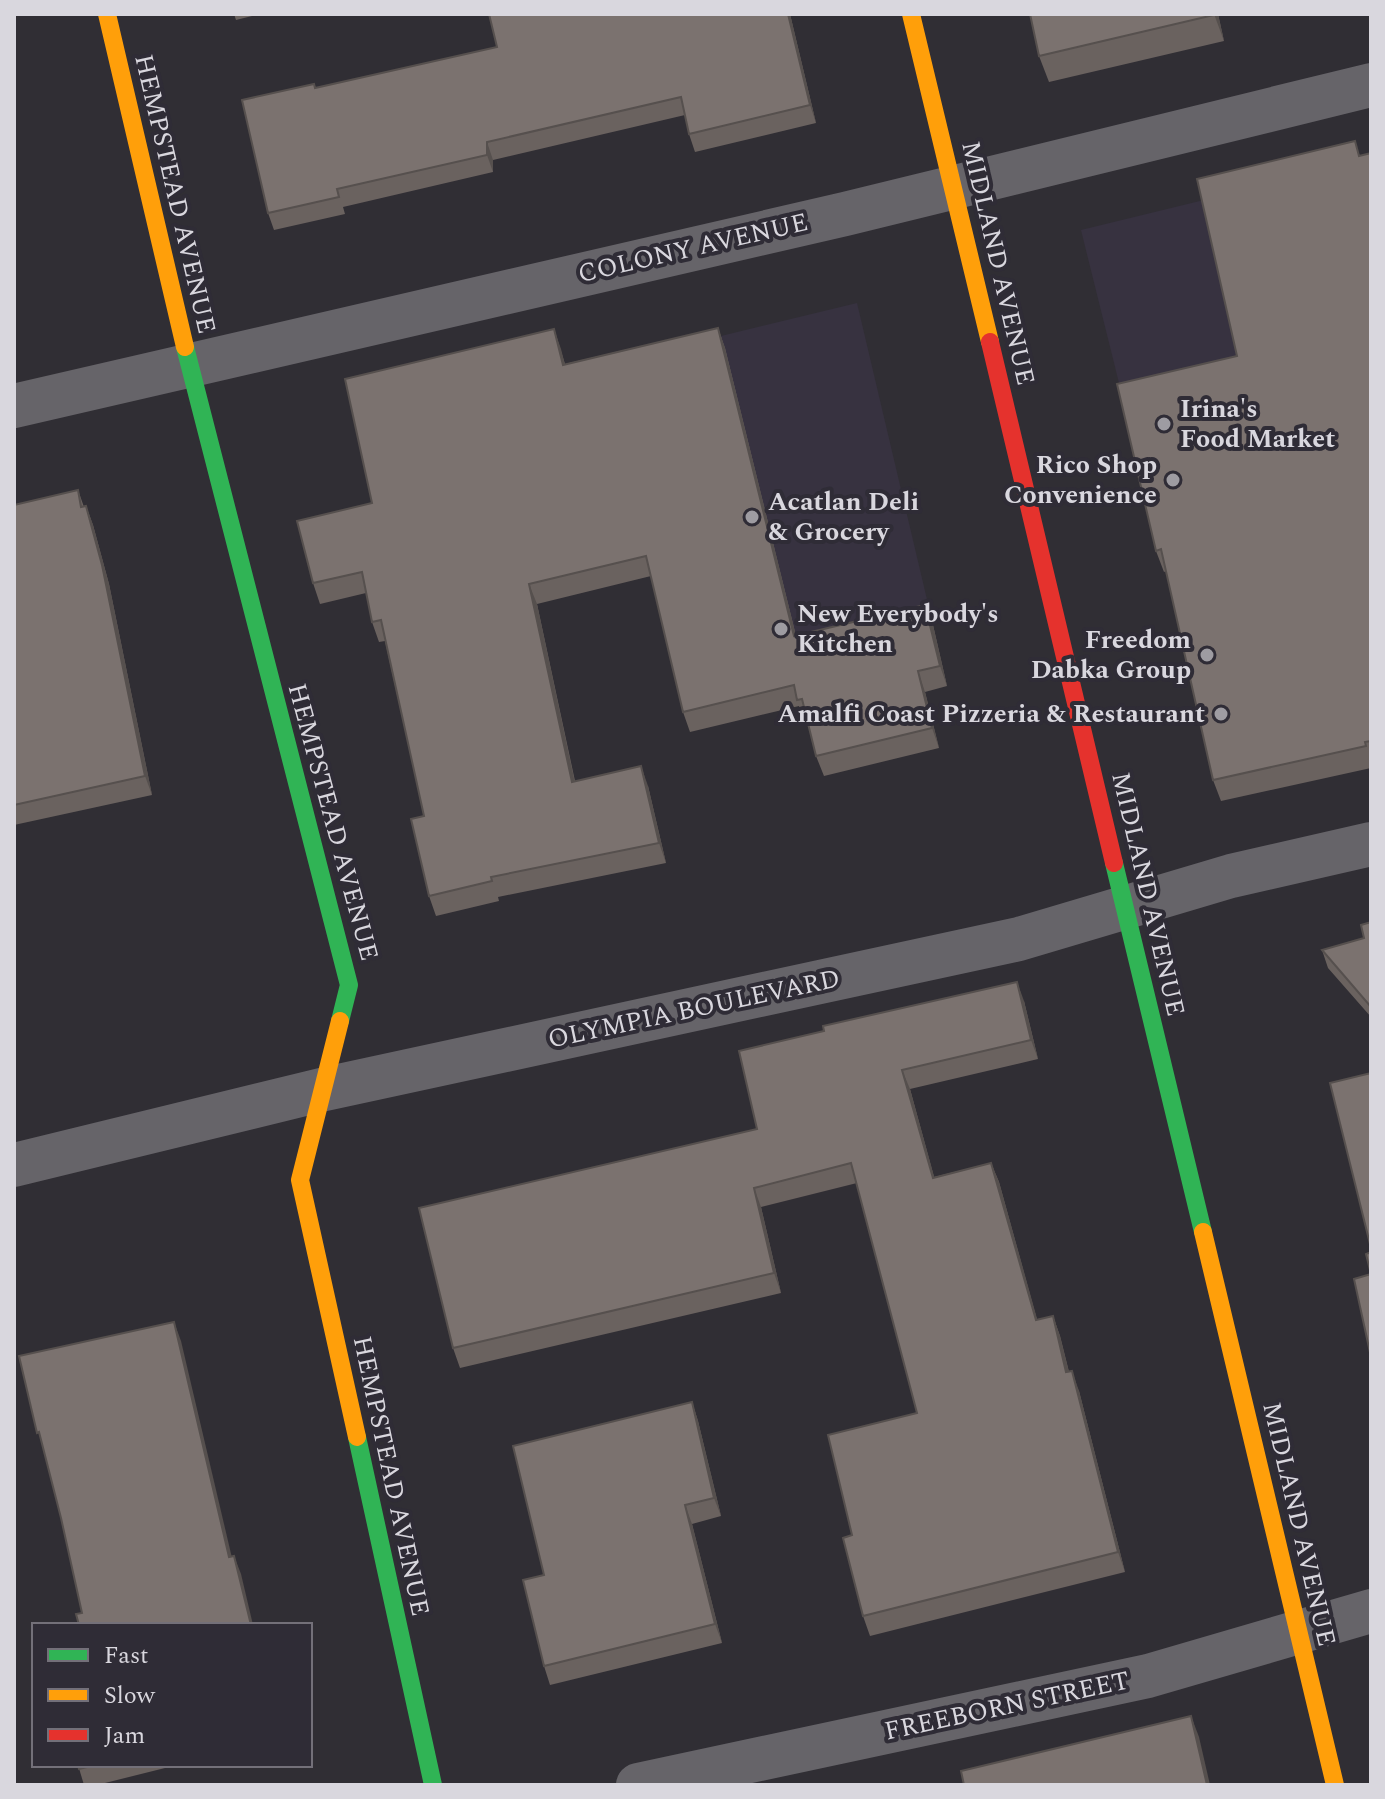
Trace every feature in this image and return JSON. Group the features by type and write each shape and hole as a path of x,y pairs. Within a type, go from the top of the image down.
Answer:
{"street":[{"name":"HEMPSTEAD AVENUE","path":"107,14 189,365 349,985 300,1180 433,1785"},
{"name":"MIDLAND AVENUE","path":"911,14 1335,1785"},
{"name":"COLONY AVENUE","path":"14,406 954,188 1371,85"},
{"name":"OLYMPIA BOULEVARD","path":"14,1165 325,1089 1019,939 1231,876 1371,844"},
{"name":"FREEBORN STREET","path":"638,1785 1148,1676 1371,1611"}],"shaded area":[{"path":"1204,200 1371,336 1122,395 1081,230"},
{"path":"857,303 933,625 801,656 602,365"}],"building":[{"path":"489,14 788,14 810,105 689,134 681,97 487,142 487,155 337,189 339,197 268,213 242,100 314,84 315,88 497,47"},
{"path":"1030,14 1214,14 1214,15 1039,56"},
{"path":"1355,141 1359,156 1371,153 1371,741 1365,742 1366,746 1213,780 1161,549 1156,551 1117,384 1237,356 1197,179"},
{"path":"718,328 794,636 925,605 940,666 918,671 932,728 816,756 802,699 797,700 794,685 683,712 646,556 529,584 572,782 641,766 659,843 491,877 492,881 429,896 411,819 424,816 381,620 372,622 362,572 313,583 297,521 372,503 345,379 554,329 563,365"},
{"path":"78,490 81,507 86,506 102,565 145,776 14,805 14,505"},
{"path":"1371,922 1371,1007 1322,950 1364,938 1361,925"},
{"path":"1017,982 1031,1040 902,1070 933,1178 991,1163 1036,1320 1053,1316 1066,1372 1072,1371 1118,1552 863,1616 843,1538 852,1535 828,1435 917,1413 851,1163 754,1188 774,1273 453,1348 419,1208 757,1129 739,1051 824,1031 823,1026"},
{"path":"1371,1073 1371,1248 1330,1083"},
{"path":"1371,1252 1371,1274 1366,1254"},
{"path":"1371,1274 1371,1357 1354,1279"},
{"path":"174,1322 229,1557 234,1556 251,1623 78,1623 76,1614 82,1613 61,1518 19,1356"},
{"path":"692,1402 714,1498 685,1505 715,1624 544,1666 523,1580 544,1575 513,1446"},
{"path":"1191,1716 1207,1785 964,1785 961,1771"}],"traffic: fast":[{"path":"185,347 349,985 340,1021"},
{"path":"1114,863 1203,1232"},
{"path":"357,1437 433,1785"}],"traffic: slow":[{"path":"107,14 185,347"},
{"path":"911,14 990,342"},
{"path":"340,1021 300,1180 357,1437"},
{"path":"1203,1232 1335,1785"}],"traffic: jam":[{"path":"990,342 1114,863"}],"place":[{"name":"Irina's Food Market","path":"1164,424"},
{"name":"Rico Shop Convenience","path":"1173,480"},
{"name":"Acatlan Deli & Grocery","path":"752,517"},
{"name":"New Everybody's Kitchen","path":"781,629"},
{"name":"Freedom Dabka Group","path":"1207,655"},
{"name":"Amalfi Coast Pizzeria & Restaurant","path":"1221,714"}]}
